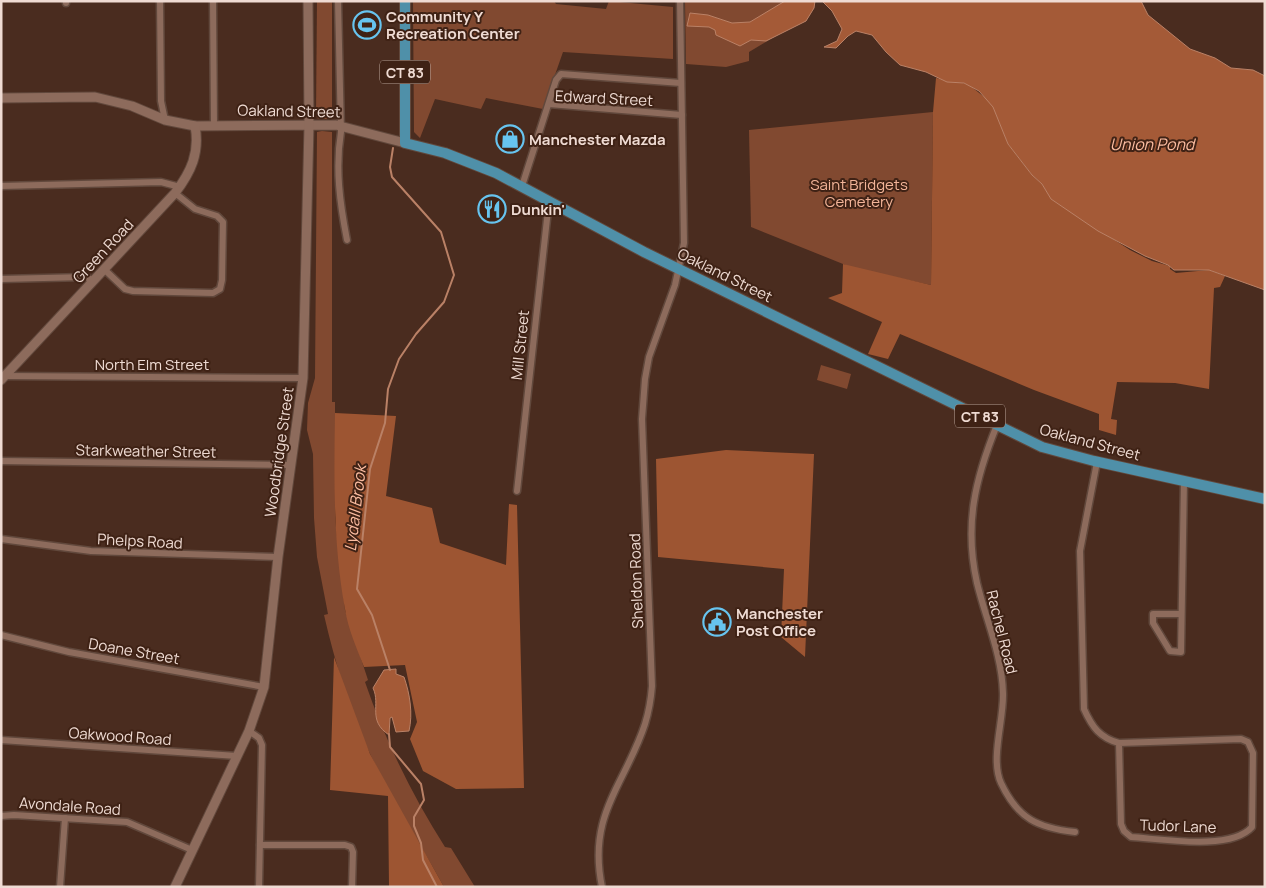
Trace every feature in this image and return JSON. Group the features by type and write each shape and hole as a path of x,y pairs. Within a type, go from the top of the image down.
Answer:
{"main road":[{"name":"Woodbridge Street","path":"175,887 249,732 264,687 278,557 303,378 309,125 308,1"},
{"name":"CT 83","path":"405,1 405,143"},
{"name":"Oakland Street","path":"1,98 95,97 132,106 165,120 195,126 340,126 467,161 522,186 644,252 1046,448 1097,462 1265,499"},
{"name":"Green Road","path":"2,377 105,270 178,190 194,163 195,126"}],"street":[{"path":"160,1 161,101 165,120"},
{"path":"213,1 214,126"},
{"path":"338,1 339,198 347,240"},
{"name":"Sheldon Road","path":"602,887 599,864 603,822 610,797 646,723 652,686 643,401 649,357 680,269 684,243 680,1"},
{"path":"550,104 556,80 561,74 681,83"},
{"name":"Edward Street","path":"522,186 550,104 682,115"},
{"path":"1,186 161,182 178,190 195,209 217,216 223,222 222,280 220,289 213,293 132,291 125,289 105,270"},
{"name":"Mill Street","path":"517,491 549,201"},
{"path":"1,279 86,277 94,281"},
{"name":"North Elm Street","path":"2,377 303,378"},
{"name":"Rachel Road","path":"997,425 977,478 971,526 977,583 1001,668 1003,694 997,767 1001,782 1025,816 1041,827 1075,832"},
{"name":"Starkweather Street","path":"1,461 291,465"},
{"name":"Tudor Lane","path":"1097,462 1080,551 1084,709 1090,723 1099,734 1108,740 1120,743 1182,743 1222,739 1241,739 1248,742 1253,753 1252,828 1246,835 1208,842 1131,837 1124,831 1121,824 1120,743"},
{"path":"1181,614 1153,614 1153,623 1170,651 1181,652 1184,481"},
{"name":"Phelps Road","path":"1,539 91,551 278,557"},
{"name":"Doane Street","path":"1,635 69,652 264,687"},
{"path":"249,732 259,738 262,745 259,887"},
{"name":"Oakwood Road","path":"1,740 237,756"},
{"name":"Avondale Road","path":"1,816 14,815 127,822 192,850"},
{"path":"60,887 65,818"},
{"path":"260,845 345,845 351,847 353,852 352,887"}],"green space":[{"path":"317,1 332,1 332,116 329,119 318,119 316,115"},
{"path":"413,1 554,1 556,4 606,9 609,1 673,7 673,59 563,52 543,109 486,98 481,109 435,99 420,138 414,132"},
{"path":"685,1 815,1 814,8 806,21 749,52 749,61 726,67 686,64"},
{"name":"Saint Bridgets Cemetery","path":"933,112 931,285 853,268 751,227 749,130"},
{"path":"317,132 332,132 332,402 335,402 335,518 345,610 368,680 365,682 381,725 400,767 445,847 451,848 475,887 444,887 388,789 363,739 350,705 338,669 324,615 328,614 317,557 313,454 307,430 308,403 315,378"},
{"path":"821,365 851,374 847,389 817,380"}],"shaded area":[{"path":"936,78 968,84 988,100 995,109 1008,144 1032,175 1042,184 1052,199 1130,250 1152,261 1170,266 1170,269 1176,273 1209,270 1225,276 1220,287 1214,288 1209,389 1175,383 1117,382 1111,419 1117,420 1116,435 1099,430 1099,414 1034,390 900,334 888,359 868,354 882,322 828,298 842,293 843,264 931,285 933,112"},
{"path":"335,413 396,416 386,496 432,508 440,543 506,565 509,504 517,505 524,788 456,789 423,771 410,739 417,722 405,665 364,667 346,616 338,560 336,536"},
{"path":"726,450 814,454 805,657 781,637 784,569 658,557 656,459"},
{"path":"334,657 370,754 444,887 389,887 388,796 330,790"}],"water":[{"path":"785,1 815,1 814,8 806,21 766,41 751,40 740,46 716,35 715,30 709,27 687,26 690,13 708,15 732,23 750,22"},
{"name":"Union Pond","path":"822,1 1141,1 1148,15 1190,49 1215,58 1231,68 1253,70 1265,76 1265,290 1209,270 1174,270 1168,265 1145,256 1098,231 1051,199 1042,184 1032,175 1008,144 993,107 979,91 964,83 947,82 926,72 900,65 872,35 856,31 836,48 824,47 837,41 842,29 832,11"},
{"path":"396,669 396,674 404,677 408,690 411,711 410,724 409,731 396,732 392,717 390,718 389,735 378,724 373,688 384,670"}],"waterway":[{"name":"Lydall Brook","path":"390,670 372,615 357,589 370,469 385,423 388,389 399,359 416,334 444,302 454,275 441,232 392,177 390,167 393,148"},
{"name":"Lydall Brook","path":"389,734 390,747 421,784 424,800 414,817 414,826 421,843 423,860 437,887"}],"place":[{"name":"Community Y Recreation Center","path":"367,25"},
{"name":"Manchester Mazda","path":"510,139"},
{"name":"Dunkin'","path":"492,209"},
{"name":"Manchester Post Office","path":"717,622"}]}
